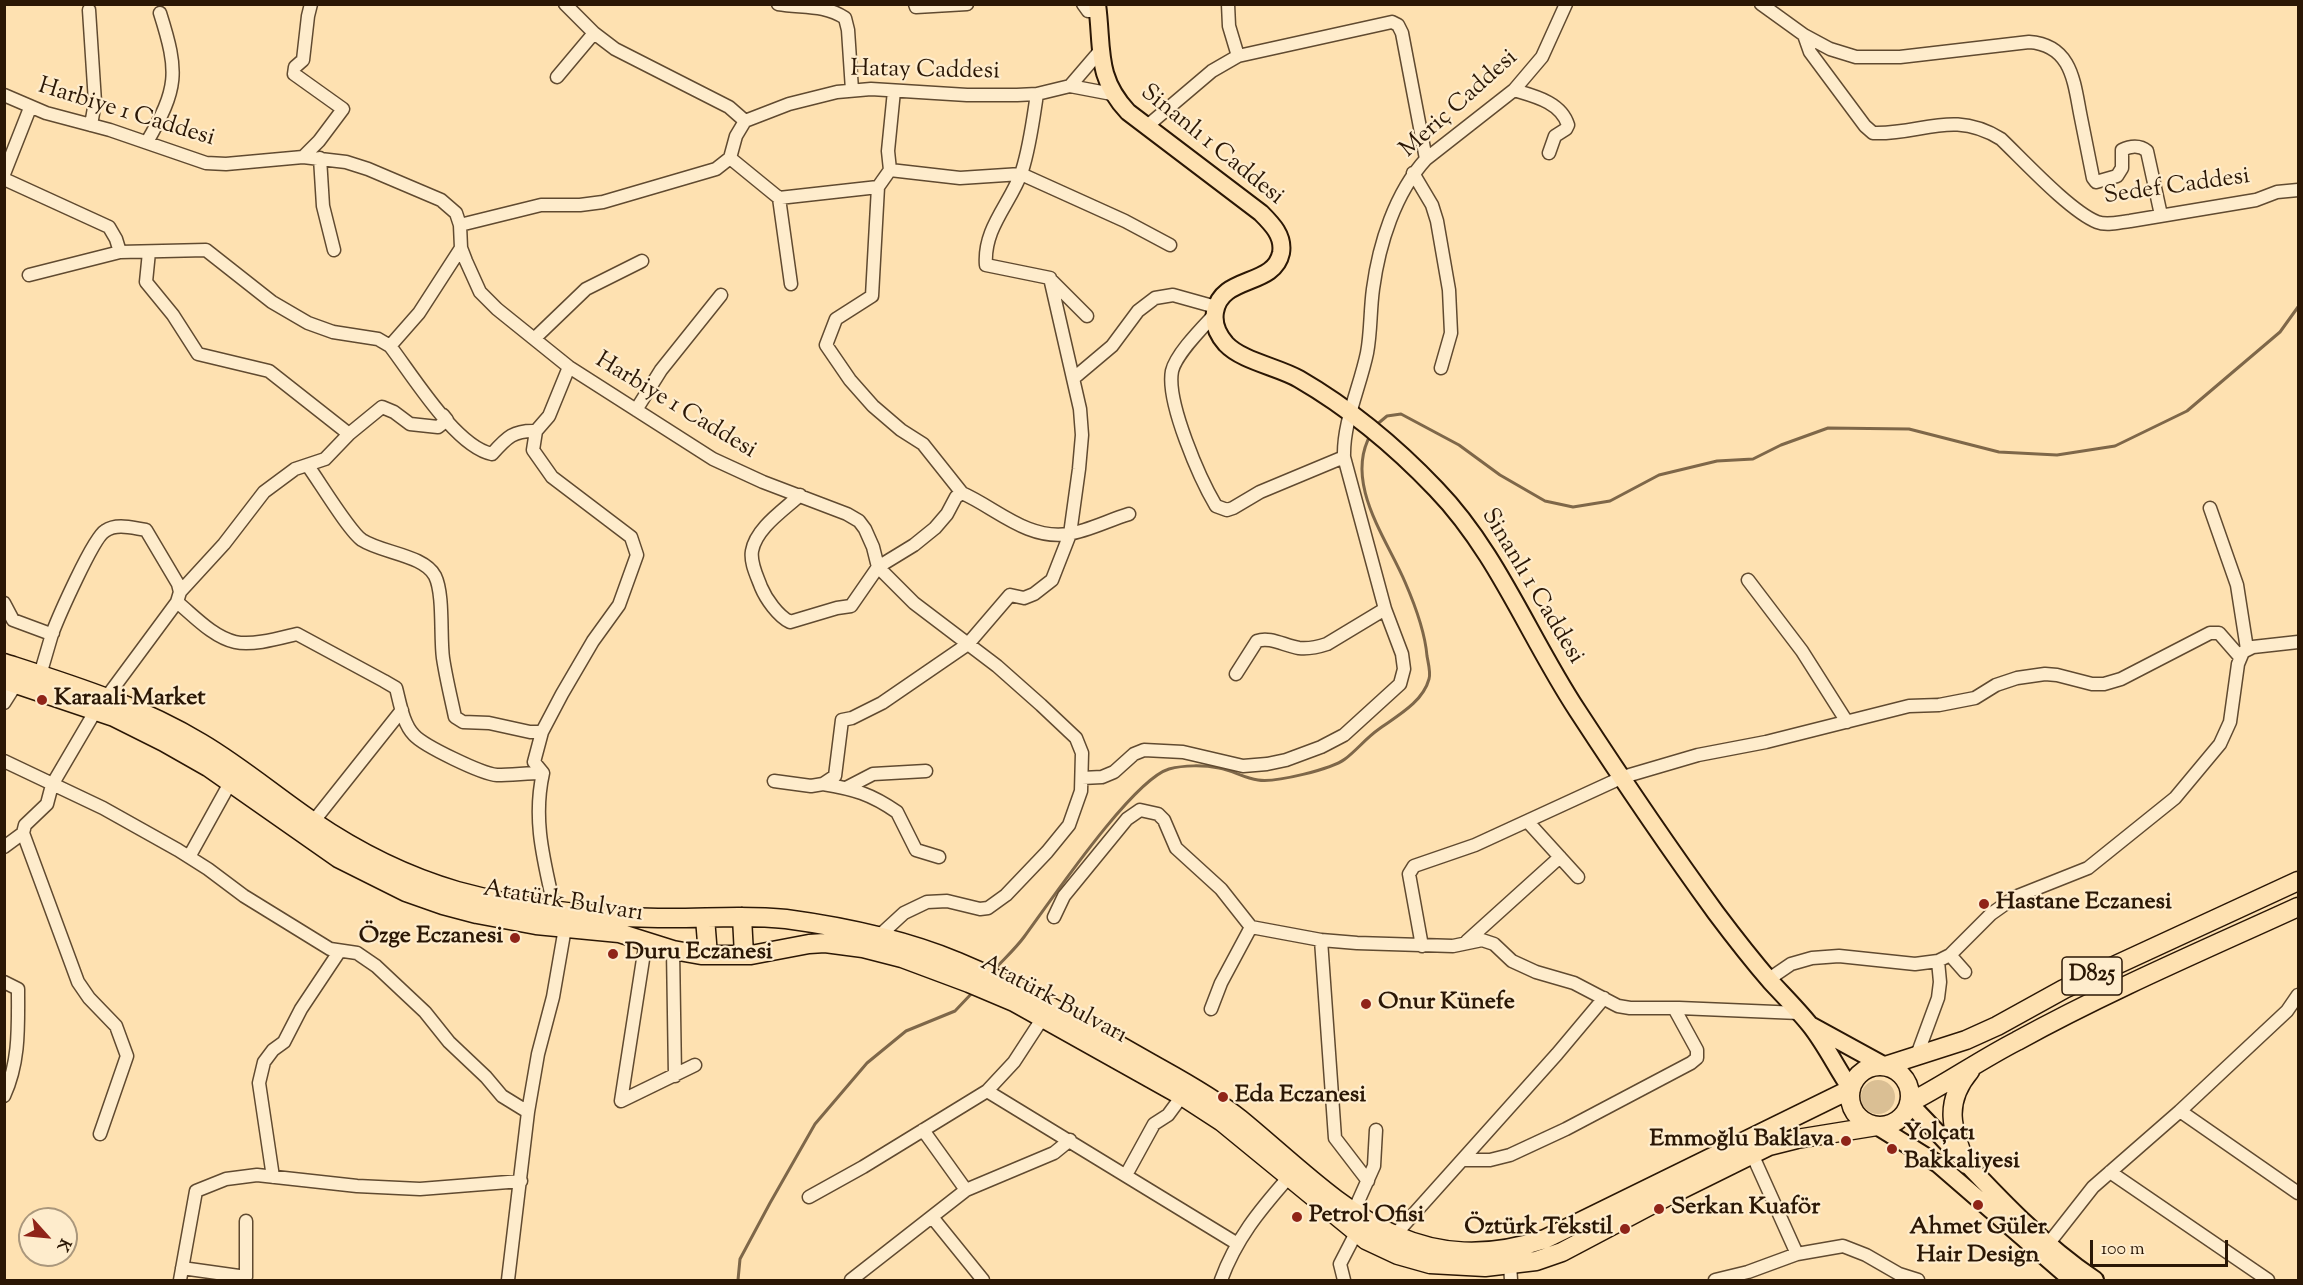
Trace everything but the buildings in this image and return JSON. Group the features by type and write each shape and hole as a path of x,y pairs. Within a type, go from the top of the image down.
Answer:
{"highway":[{"name":"Atatürk Bulvarı","path":"4,663 40,675 101,704 114,717 208,767 338,858 406,892 477,914 536,925 620,933 673,950 708,956 744,956 825,943 862,948 972,976"},
{"name":"Atatürk Bulvarı","path":"10,682 159,720 225,758 314,822 385,863 458,891 555,911 654,918 783,919 879,936 926,950 972,976 1017,996 1216,1101 1296,1179 1356,1233 1386,1251 1430,1264 1467,1268 1512,1277 1536,1261 1562,1252 1752,1154 1797,1139 1877,1126"},
{"name":"D825","path":"1885,1066 1964,1041 1997,1026 2064,989 2298,881"},
{"name":"D825","path":"1910,1102 1940,1087 2017,1040 2298,907"},
{"path":"742,917 744,956"},
{"path":"705,918 708,956"},
{"name":"Atatürk Bulvarı","path":"1017,996 1042,1019 1182,1096 1222,1122 1296,1179 1353,1213 1394,1236 1418,1244 1458,1250 1490,1250 1531,1243 1581,1223 1713,1155 1851,1089"},
{"path":"1966,1164 1955,1138 1953,1104 1959,1086 1977,1063"},
{"path":"1876,1066 1885,1066 1902,1075 1908,1083 1910,1102 1895,1122 1877,1126 1860,1118 1854,1110 1851,1089 1860,1074 1876,1066"}],"main road":[{"name":"Sinanlı 1 Caddesi","path":"1092,7 1102,65 1112,94 1146,127 1261,213 1271,224 1280,240 1280,257 1271,270 1234,286 1225,293 1215,311 1218,333 1233,350 1288,373 1324,394 1355,418 1393,448 1437,490 1476,536 1557,677 1623,777 1710,905 1769,980 1811,1026 1851,1089"},
{"path":"1811,1026 1885,1066"},
{"path":"1910,1102 1966,1164 2049,1243 2095,1281"},
{"path":"1877,1126 1938,1164 2072,1281"}],"street":[{"path":"303,157 319,141 343,109 294,74 295,67 303,60 308,16 312,4"},
{"path":"460,225 541,205 580,205 603,202 716,169 730,158 736,136 745,121 729,108 615,49 594,33 565,4"},
{"path":"778,4 834,10 845,18 848,30 852,90"},
{"path":"915,4 916,7 967,4"},
{"path":"1228,4 1229,26 1238,56"},
{"name":"Meriç Caddesi","path":"1344,456 1346,432 1355,418 1368,350 1373,287 1382,249 1401,195 1413,172 1426,159 1514,90 1542,57 1566,4"},
{"name":"Sedef Caddesi","path":"1761,4 1804,35 1810,52 1865,126 1873,133 1944,124 1968,125 2001,139 2073,207 2098,222 2109,224 2256,200 2277,192 2298,190"},
{"path":"88,10 94,102 91,125"},
{"path":"147,142 164,113 172,91 171,49 160,13"},
{"path":"1146,127 1212,71 1238,56 1392,22 1402,33 1426,159"},
{"path":"557,77 594,33"},
{"path":"1804,35 1837,51 1856,57 1869,58 1911,56 2029,42 2043,43 2058,54 2072,70 2093,178 2096,182 2100,182 2117,177 2122,168 2122,150 2129,147 2144,148 2147,151 2161,215"},
{"path":"1070,86 1100,51"},
{"name":"Hatay Caddesi","path":"745,121 789,104 852,90 967,95 1036,94 1070,86 1112,94"},
{"path":"1514,90 1555,106 1566,119 1568,124 1566,129 1556,136 1549,153"},
{"path":"894,91 888,151 891,170 878,187 872,296 836,319 826,345 850,380 873,406 901,430 922,444 962,493 1025,528 1057,535 1070,534 1129,514"},
{"path":"1036,94 1033,122 1021,174 1000,211 985,251 986,265 1050,278 1087,316"},
{"name":"Harbiye 1 Caddesi","path":"4,95 30,108 147,142 214,165 303,157 320,158 356,164 441,200 456,213 460,225 461,248 480,292 497,309 569,368 730,468 847,514 859,521 870,538 878,567 914,603 1016,682 1076,738 1082,753 1082,778 1078,803 1069,825 1027,874 996,904 980,909 947,901 927,902 904,913 879,936"},
{"path":"4,174 30,108"},
{"path":"320,158 323,206 334,249"},
{"path":"730,158 779,198 791,284"},
{"path":"891,170 960,178 1021,174 1125,221 1170,245"},
{"path":"1413,172 1432,205 1437,221 1449,290 1451,333 1441,368"},
{"path":"4,179 109,227 120,252"},
{"path":"779,198 878,187"},
{"path":"390,346 418,313 461,248"},
{"path":"4,847 23,832 25,825 47,804 52,785 101,704 179,597 264,492 295,470 325,459 348,434 382,407 394,412 410,424 438,427 447,420 390,346 378,339 333,332 308,323 272,302 206,250 120,252 29,275"},
{"path":"149,252 146,282 173,315 198,354 269,371 348,434"},
{"path":"535,338 586,289 642,261"},
{"path":"824,784 835,776 842,720 852,718 882,703 968,644 1010,595 1024,598 1046,587 1052,580 1070,534 1082,435 1074,378 1065,349 1050,278"},
{"path":"636,410 661,370 721,295"},
{"path":"1074,378 1112,346 1138,311 1155,298 1173,295 1215,311 1189,342 1172,370 1172,389 1194,463 1216,506 1227,510 1233,508 1260,492 1344,456 1385,609 1402,654 1404,669 1400,684 1344,735 1321,747 1267,764 1243,766 1183,752 1144,750 1137,752 1114,772 1102,777 1082,778"},
{"path":"543,773 534,762 542,732 588,650 619,605 637,555 631,537 552,477 533,450 536,430 549,416 569,368"},
{"path":"443,415 459,435 481,452 492,454 505,440 518,431 536,430"},
{"path":"308,465 359,538 375,548 405,556 423,565 434,574 439,587 443,659 455,717 463,722 489,723 530,732 542,732"},
{"path":"800,495 760,533 752,551 754,568 764,593 783,618 790,622 850,606 878,567 914,545 935,528 947,514 956,496 962,493"},
{"path":"1769,980 1791,964 1812,957 1839,956 1915,964 1938,961 1950,955 1984,920 2015,897 2088,868 2163,810 2181,792 2207,763 2226,732 2244,653 2237,585 2210,508"},
{"path":"40,675 53,633 102,532 124,526 146,530 178,584 179,597 213,632 236,642 266,641 297,634 396,688 402,710 413,735 429,746 495,775 543,773"},
{"path":"1748,580 1802,651 1847,722"},
{"path":"4,603 13,620 53,633"},
{"path":"1236,674 1257,641 1266,640 1299,648 1317,647 1327,644 1385,609"},
{"path":"1422,946 1409,874 1411,868 1475,845 1623,777 1698,756 1766,742 1909,706 1940,705 1975,698 1996,685 2017,678 2045,674 2092,684 2104,684 2121,679 2210,633 2219,633 2244,653"},
{"path":"2244,653 2298,642"},
{"path":"4,703 10,682"},
{"path":"314,822 402,710"},
{"path":"4,760 103,808 189,857 277,917 330,949 357,953 376,966 425,1012 449,1042 486,1077 502,1096 528,1112"},
{"path":"846,788 873,774 926,771"},
{"path":"543,773 538,827 555,911"},
{"path":"774,781 811,786 824,784 860,790 897,812 916,850 939,857"},
{"path":"189,857 230,783"},
{"path":"1054,917 1064,896 1127,819 1140,810 1158,814 1164,820 1176,848 1221,889 1251,927 1321,940 1422,946 1453,946 1476,939 1494,944 1512,962 1574,983 1618,1006 1799,1013"},
{"path":"1528,822 1578,877"},
{"path":"23,832 78,981 89,998 116,1026 127,1056 100,1134"},
{"path":"1464,943 1560,857"},
{"path":"1211,1009 1221,983 1251,927"},
{"path":"508,1281 528,1112 538,1054 553,997 565,928"},
{"path":"646,940 621,1101 695,1065"},
{"path":"1321,940 1335,1138 1368,1180"},
{"path":"673,950 675,1076"},
{"path":"273,1177 259,1083 264,1062 273,1050 284,1042 302,1009 339,952"},
{"path":"1950,955 1965,972"},
{"path":"1917,1055 1938,998 1940,982 1938,961"},
{"path":"4,982 18,989 18,1040 14,1076 4,1096"},
{"path":"2049,1243 2093,1187 2180,1111 2287,1011 2298,995"},
{"path":"1394,1236 1604,998"},
{"path":"1463,1160 1490,1160 1510,1155 1566,1129 1691,1063 1697,1058 1697,1050 1674,1008"},
{"path":"809,1197 987,1091 1014,1062 1042,1019"},
{"path":"987,1091 1236,1243"},
{"path":"1125,1175 1154,1124 1168,1115 1182,1096"},
{"path":"2180,1111 2298,1193"},
{"path":"923,1130 966,1190"},
{"path":"1353,1213 1376,1155 1376,1130"},
{"path":"851,1281 966,1190 1054,1153 1070,1140"},
{"path":"1752,1154 1797,1254"},
{"path":"2110,1172 2268,1281"},
{"path":"180,1281 196,1191 226,1179 257,1175 357,1186 420,1188 521,1181"},
{"path":"1221,1281 1236,1243 1258,1211 1296,1179"},
{"path":"932,1217 983,1281"},
{"path":"182,1268 246,1277 246,1221"},
{"path":"1344,1281 1340,1264 1356,1233"},
{"path":"1715,1281 1797,1254 1843,1246 1918,1281"}],"shaded area":[{"path":"1878,1080 1890,1085 1895,1097 1890,1109 1878,1114 1866,1109 1861,1097 1866,1085"}],"waterway":[{"path":"1375,426 1387,416 1401,414 1459,445 1500,475 1545,501 1573,507 1610,501 1659,475 1717,461 1753,459 1781,445 1828,428 1909,429 1999,452 2057,455 2115,446 2187,411 2280,332 2298,307"},
{"path":"994,970 1021,941 1092,844 1134,795 1153,778 1169,769 1187,766 1219,768 1258,780 1290,777 1316,771 1345,759 1374,733 1409,708 1421,695 1430,674 1422,628 1409,591 1379,529 1365,491 1362,471 1364,452 1371,434"},
{"path":"738,1280 740,1259 815,1124 867,1063 906,1031 955,1011 973,992"}],"place":[{"name":"Karaali Market","path":"42,700"},
{"name":"Hastane Eczanesi","path":"1984,904"},
{"name":"Özge Eczanesi","path":"515,938"},
{"name":"Duru Eczanesi","path":"613,954"},
{"name":"Onur Künefe","path":"1366,1004"},
{"name":"Eda Eczanesi","path":"1223,1097"},
{"name":"Emmoğlu Baklava","path":"1846,1141"},
{"name":"Yolçatı Bakkaliyesi","path":"1892,1149"},
{"name":"Ahmet Güler Hair Design","path":"1978,1205"},
{"name":"Serkan Kuaför","path":"1659,1209"},
{"name":"Petrol Ofisi","path":"1297,1217"},
{"name":"Öztürk Tekstil","path":"1625,1229"}]}
